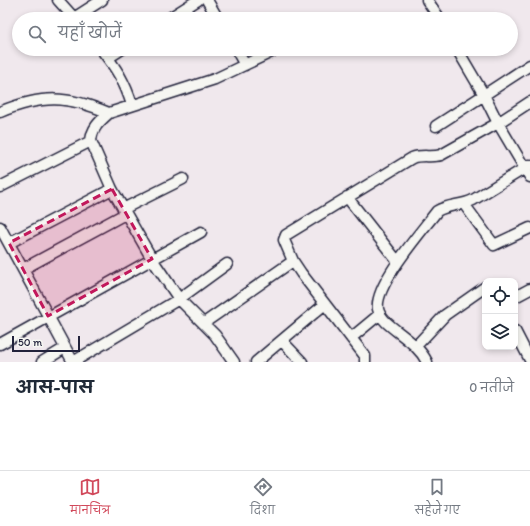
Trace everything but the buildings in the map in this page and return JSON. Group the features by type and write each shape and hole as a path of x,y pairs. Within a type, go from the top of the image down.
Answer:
{"street":[{"path":"58,0 69,12"},
{"path":"83,12 102,0"},
{"path":"179,12 198,0"},
{"path":"207,0 214,12"},
{"path":"426,0 435,12"},
{"path":"111,56 108,58 126,86 132,105"},
{"path":"240,56 246,65"},
{"path":"234,362 215,335 180,299 152,259 124,212 90,141 94,128 109,114 132,105 200,84 264,56"},
{"path":"427,362 416,346 386,322 380,314 378,308 381,290 390,273 437,211 448,206 464,204 473,200 528,170 498,123 484,95 461,56"},
{"path":"436,126 530,65"},
{"path":"0,112 26,102 38,100 60,100 85,104 109,114"},
{"path":"365,362 365,356 293,261 284,240 286,235 412,158 418,155 434,157 441,155 498,123 530,102"},
{"path":"0,187 90,141"},
{"path":"23,269 183,179"},
{"path":"9,243 112,189"},
{"path":"347,197 398,262"},
{"path":"464,204 494,245 530,228"},
{"path":"0,227 73,362 180,299 227,264"},
{"path":"0,344 201,232"},
{"path":"204,323 293,261"},
{"path":"416,346 445,316 482,289"},
{"path":"518,295 530,289"},
{"path":"256,362 325,304"},
{"path":"351,338 380,314"},
{"path":"518,336 529,355"},
{"path":"282,340 302,362"},
{"path":"42,362 65,348"}],"highlighted area":[{"path":"112,189 152,259 48,316 9,243"}]}
